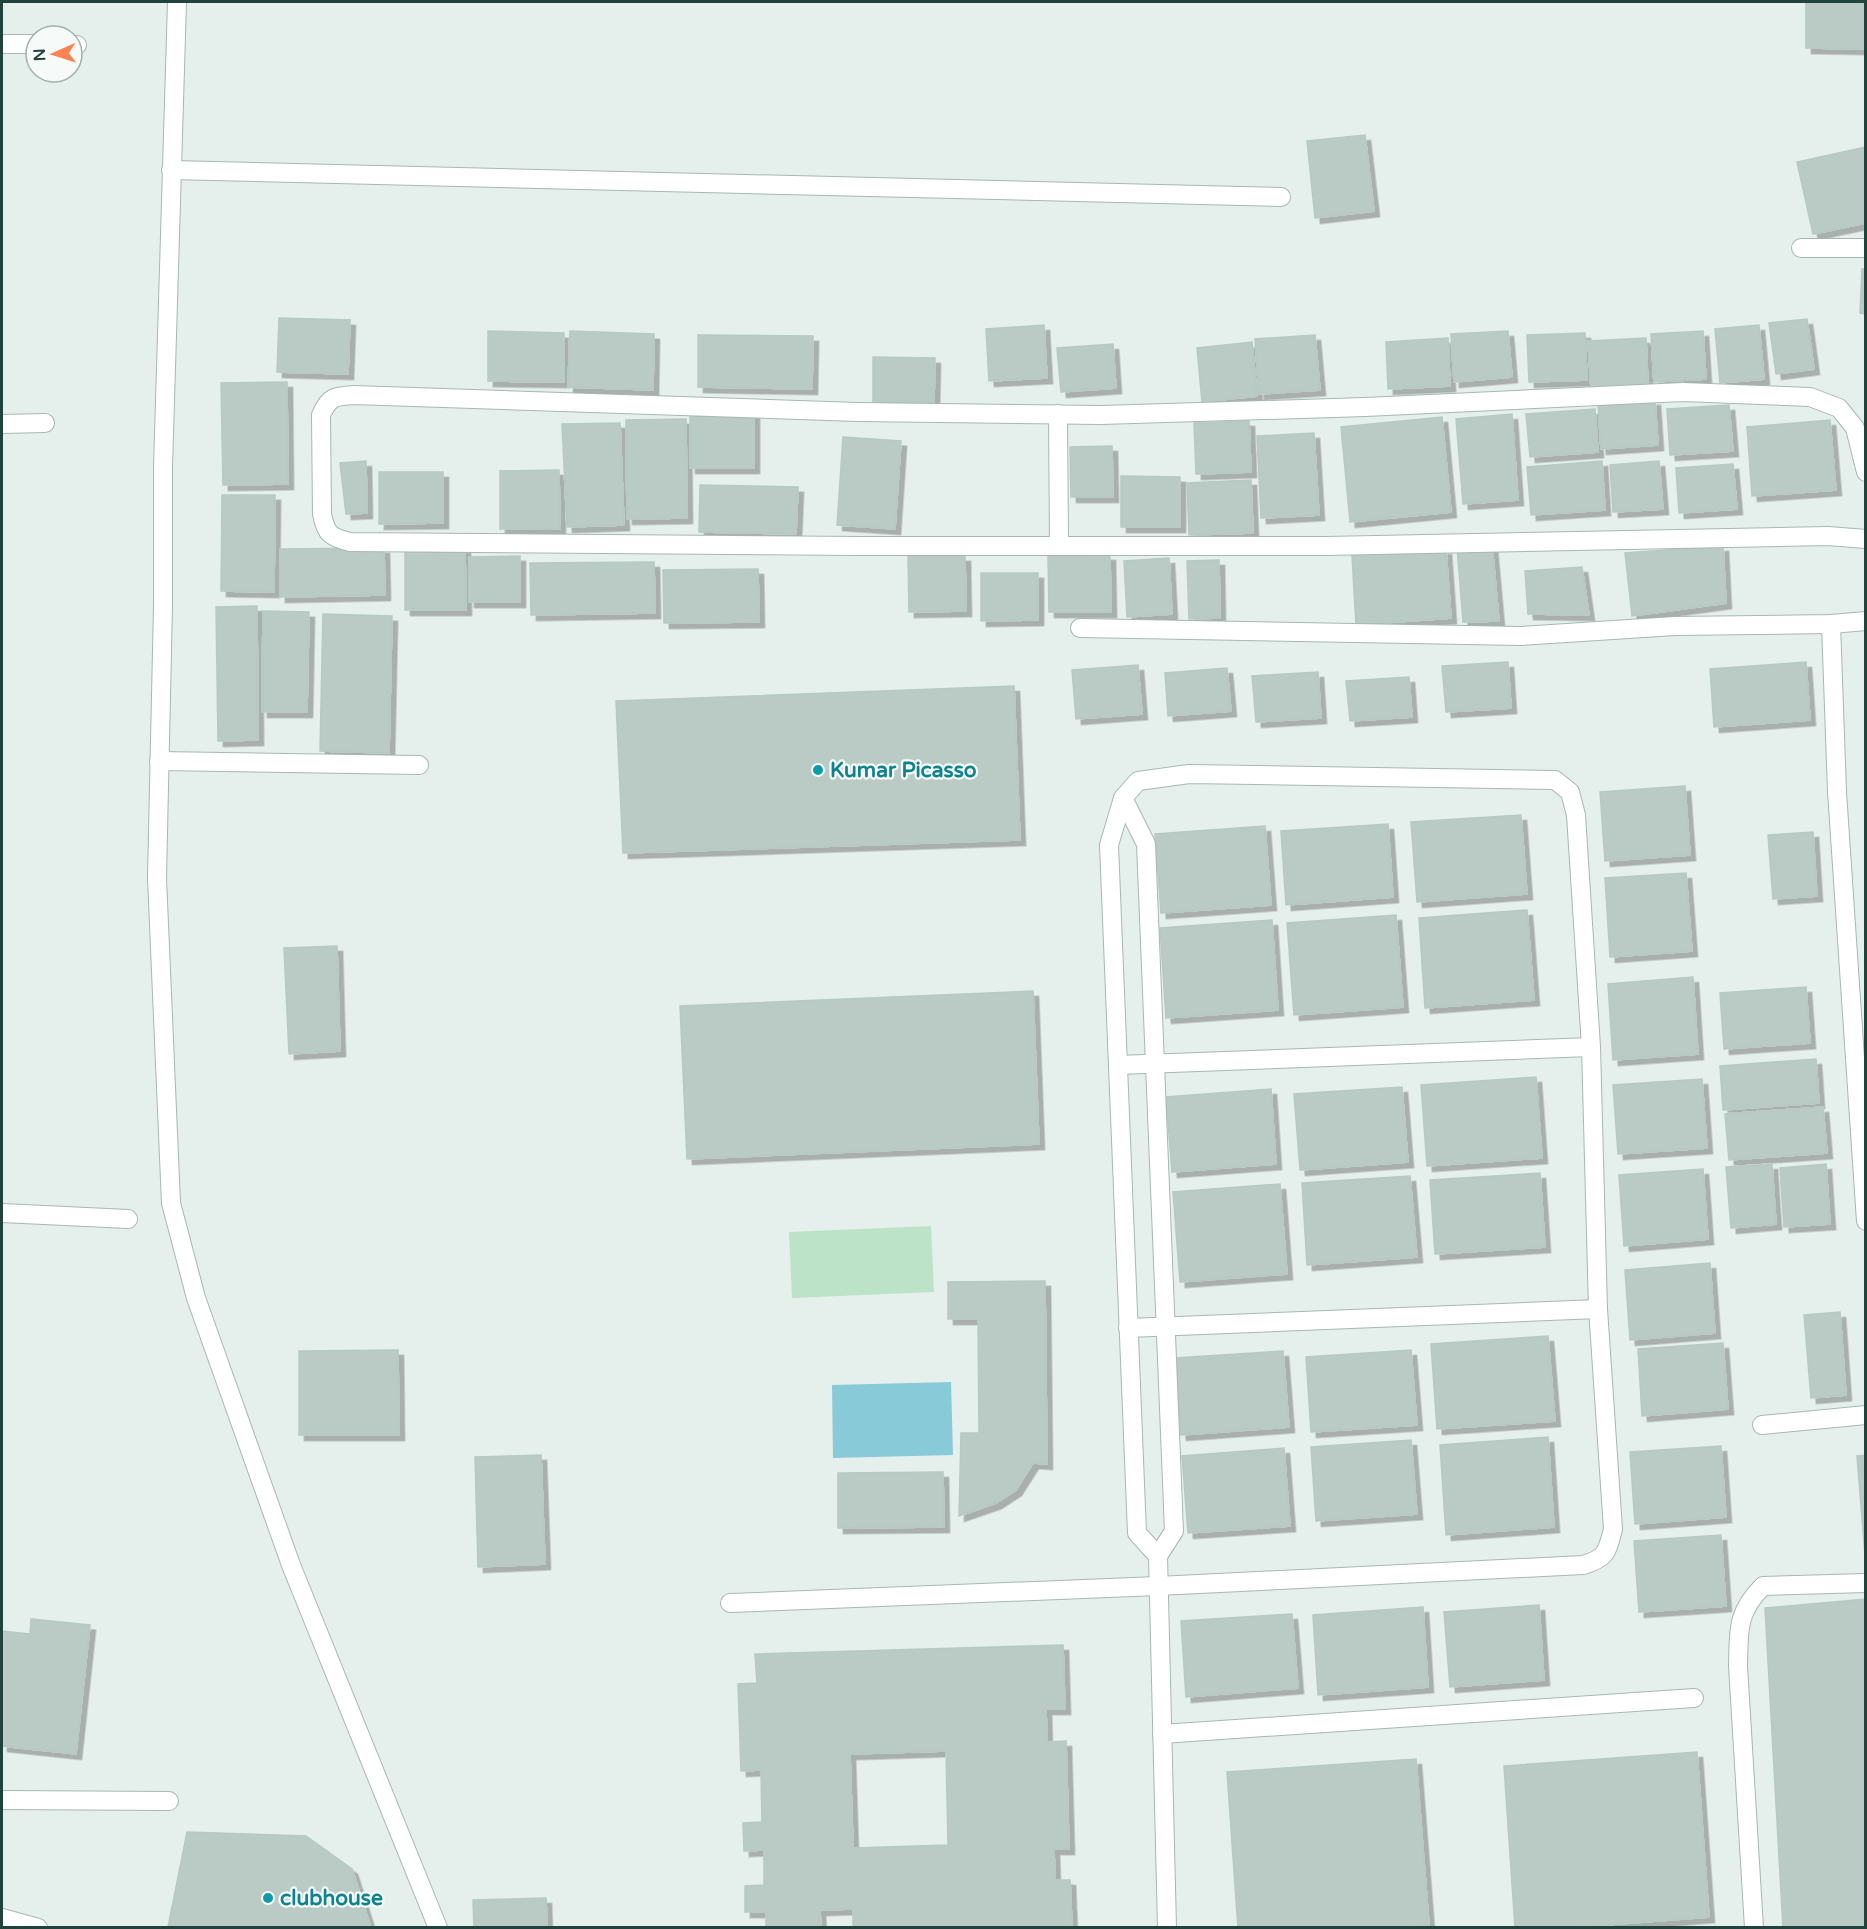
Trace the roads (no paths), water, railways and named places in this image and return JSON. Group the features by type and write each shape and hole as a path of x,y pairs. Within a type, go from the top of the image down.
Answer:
{"street":[{"path":"177,2 163,468 157,878 171,1203 196,1298 291,1565 438,1928"},
{"path":"2,44 24,44"},
{"path":"171,170 1281,197"},
{"path":"1801,248 1866,248"},
{"path":"1866,472 1855,428 1839,408 1809,398 1683,392 1365,407 1101,415 858,411 339,396 327,402 321,415 322,514 325,529 335,538 350,542 1326,546 1828,536 1866,539"},
{"path":"1058,414 1059,545"},
{"path":"2,424 45,423"},
{"path":"1080,628 1521,636 1675,626 1831,624 1866,621"},
{"path":"1831,624 1837,792 1866,1221"},
{"path":"159,761 419,765"},
{"path":"730,1604 1583,1565 1598,1561 1607,1550 1613,1529 1598,1310 1591,1047 1576,815 1570,792 1555,780 1189,774 1138,781 1123,798 1109,845 1137,1533 1158,1556"},
{"path":"1123,798 1146,844 1174,1531 1158,1556 1167,1928"},
{"path":"1118,1065 1591,1047"},
{"path":"2,1213 128,1219"},
{"path":"1128,1328 1598,1310"},
{"path":"1762,1425 1866,1415"},
{"path":"1754,1928 1738,1666 1739,1625 1750,1599 1763,1586 1866,1583"},
{"path":"1162,1734 1694,1698"},
{"path":"2,1800 169,1801"},
{"path":"2,1918 38,1928"}],"water":[{"path":"951,1382 953,1455 833,1458 832,1385"}],"place":[{"name":"Kumar Picasso","path":"818,770"},
{"name":"clubhouse","path":"268,1898"}]}
